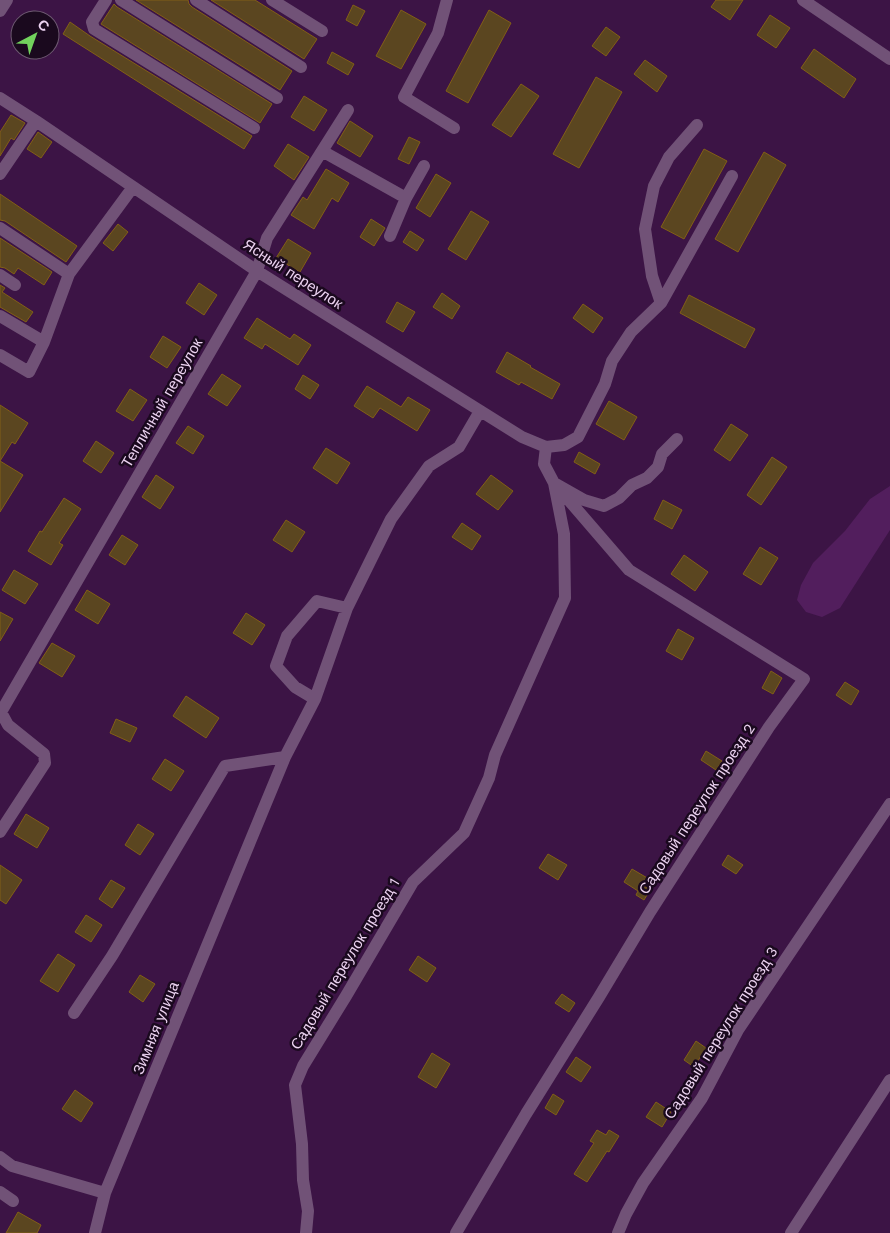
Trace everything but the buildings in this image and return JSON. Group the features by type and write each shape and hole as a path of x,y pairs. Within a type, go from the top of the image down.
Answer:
{"street":[{"path":"0,11 7,0"},
{"path":"106,0 92,22 94,30 254,128"},
{"path":"121,0 277,98"},
{"path":"196,0 301,67"},
{"path":"272,0 322,31"},
{"path":"446,0 438,33 404,97 454,128"},
{"path":"802,0 890,59"},
{"name":"Ясный переулок","path":"0,98 257,272 522,437 546,447"},
{"name":"Тепличный переулок","path":"1,712 257,272 267,238 348,110"},
{"path":"0,174 36,121"},
{"path":"661,303 652,276 645,229 654,186 669,157 696,125"},
{"path":"322,151 406,198"},
{"path":"390,236 406,198 424,166"},
{"path":"677,439 662,454 658,467 646,478 632,485 619,498 604,506 584,500 554,483 544,464 546,447 564,445 578,437 605,384 612,361 631,332 661,303 732,176"},
{"path":"0,355 29,372 44,342 69,274 133,187"},
{"path":"0,228 69,274"},
{"path":"0,275 15,285"},
{"path":"0,316 44,342"},
{"name":"Зимняя улица","path":"95,1233 105,1193 285,757 316,699 347,608 391,519 429,466 459,447 480,411"},
{"name":"Садовый переулок проезд 1","path":"306,1233 308,1211 303,1180 302,1144 295,1086 303,1066 412,882 464,833 480,799 489,778 495,755 565,598 564,534 554,483"},
{"name":"Садовый переулок проезд 2","path":"456,1233 650,912 769,727 804,678 629,570 554,483"},
{"path":"316,699 295,687 276,666 287,636 317,602 347,608"},
{"path":"0,832 45,763 44,754 8,725 1,712"},
{"path":"74,1013 112,956 225,766 285,757"},
{"name":"Садовый переулок проезд 3","path":"618,1233 643,1183 702,1098 738,1030 890,804"},
{"path":"791,1233 890,1080"},
{"path":"0,1157 12,1166 105,1193"},
{"path":"0,1192 13,1201"}],"shaded area":[{"path":"890,486 890,530 840,608 822,617 806,612 797,600 801,585 813,563 845,531 870,499"}]}
